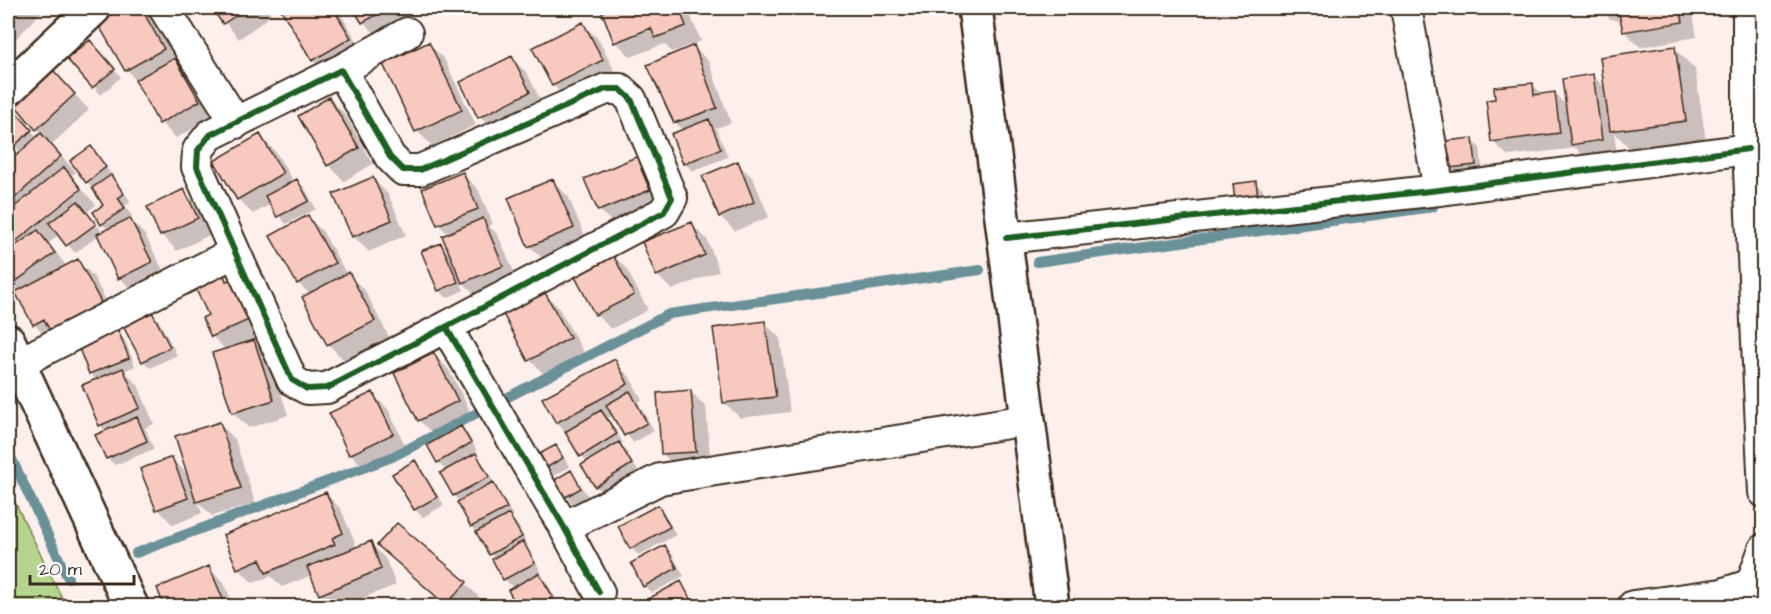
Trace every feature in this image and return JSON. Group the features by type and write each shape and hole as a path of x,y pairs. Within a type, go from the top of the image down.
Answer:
{"street":[{"path":"8,89 94,8"},
{"path":"164,8 236,123"},
{"path":"975,8 1052,606"},
{"path":"1406,8 1439,190"},
{"path":"1748,8 1748,149 1764,492"},
{"path":"340,70 390,157 403,170 420,170 606,88 620,89 630,99 672,198 664,212 446,327 327,388 307,389 292,380 197,167 198,150 210,135 340,70 407,33"},
{"path":"1006,238 1439,190 1748,149"},
{"path":"131,606 13,352 235,252"},
{"path":"446,327 564,527 599,592"},
{"path":"564,527 660,479 1027,420"},
{"path":"1633,606 1752,592 1764,549"}],"green space":[{"path":"8,488 66,606 8,606"}],"building":[{"path":"124,8 141,8 164,49 125,71 97,22"},
{"path":"211,8 247,8 223,24"},
{"path":"280,8 333,8 351,38 312,61"},
{"path":"353,8 389,8 362,23"},
{"path":"612,8 679,8 686,26 655,38 651,28 614,43 602,12"},
{"path":"1618,8 1680,8 1683,22 1623,32"},
{"path":"583,22 603,60 552,86 532,48"},
{"path":"90,40 115,69 92,88 67,59"},
{"path":"429,42 462,110 415,132 383,64"},
{"path":"694,45 717,108 674,123 647,65"},
{"path":"1675,46 1686,121 1610,131 1600,57"},
{"path":"512,56 530,92 478,118 460,82"},
{"path":"175,58 200,101 159,124 135,80"},
{"path":"53,70 75,94 36,130 14,104"},
{"path":"1593,74 1602,140 1571,145 1562,79"},
{"path":"1533,83 1534,95 1555,92 1560,133 1491,142 1486,100 1495,99 1494,87"},
{"path":"329,97 359,148 327,166 298,116"},
{"path":"14,110 32,130 13,147 8,141 8,115"},
{"path":"709,119 721,149 683,164 671,134"},
{"path":"41,133 61,156 8,204 8,163"},
{"path":"260,134 283,173 237,200 214,161"},
{"path":"1473,138 1476,165 1449,168 1445,141"},
{"path":"91,146 106,167 86,183 70,161"},
{"path":"643,154 648,166 641,169 650,190 598,211 584,179"},
{"path":"738,161 754,202 719,217 702,176"},
{"path":"64,167 81,189 14,243 8,234 8,212"},
{"path":"463,172 478,209 437,225 422,189"},
{"path":"111,175 124,194 118,198 125,208 101,225 93,212 103,205 92,188"},
{"path":"373,177 392,220 352,237 333,194"},
{"path":"297,179 309,201 277,217 265,196"},
{"path":"553,179 574,228 528,247 508,198"},
{"path":"1256,181 1258,198 1235,201 1233,184"},
{"path":"184,189 198,218 160,236 147,207"},
{"path":"78,201 96,224 66,246 49,223"},
{"path":"308,215 335,263 297,284 270,236"},
{"path":"130,218 152,262 118,279 97,234"},
{"path":"483,218 503,266 462,283 442,236"},
{"path":"692,222 705,255 656,276 642,242"},
{"path":"38,230 55,253 8,287 8,251"},
{"path":"441,243 458,282 438,291 421,251"},
{"path":"611,251 634,295 595,315 572,271"},
{"path":"78,259 103,306 51,333 44,319 33,325 15,292"},
{"path":"223,272 226,281 235,278 253,318 211,337 202,318 208,315 194,285"},
{"path":"349,272 375,321 327,345 302,297"},
{"path":"543,289 570,338 528,361 502,312"},
{"path":"152,312 170,347 142,362 123,326"},
{"path":"765,321 776,397 723,403 713,328"},
{"path":"118,330 129,358 89,374 78,346"},
{"path":"254,340 274,400 232,413 212,353"},
{"path":"434,353 458,401 418,421 394,373"},
{"path":"615,359 628,384 556,423 542,398"},
{"path":"123,368 140,408 99,426 82,385"},
{"path":"691,390 696,452 661,454 657,393"},
{"path":"630,391 647,423 624,436 606,405"},
{"path":"373,392 393,434 349,455 329,413"},
{"path":"601,410 617,434 580,457 565,432"},
{"path":"137,417 147,441 106,459 95,435"},
{"path":"220,422 241,488 196,502 175,436"},
{"path":"461,426 471,443 437,463 427,445"},
{"path":"619,442 632,464 595,487 581,465"},
{"path":"556,445 563,458 546,468 539,454"},
{"path":"476,453 489,477 453,496 440,473"},
{"path":"172,457 188,498 156,510 140,469"},
{"path":"415,460 437,497 414,510 392,474"},
{"path":"571,470 581,488 564,498 553,481"},
{"path":"493,482 507,508 471,527 457,502"},
{"path":"326,492 343,533 332,538 335,544 266,573 260,559 237,569 223,535"},
{"path":"658,505 670,527 630,549 618,526"},
{"path":"509,514 522,537 489,555 476,532"},
{"path":"397,523 467,582 446,605 377,545"},
{"path":"371,541 381,569 319,595 307,567"},
{"path":"523,541 535,563 503,580 492,559"},
{"path":"665,545 677,568 643,587 631,563"},
{"path":"209,566 225,604 220,606 164,606 157,588"},
{"path":"539,573 553,597 536,606 517,606 508,590"},
{"path":"681,581 694,606 647,606 644,601"}],"waterway":[{"path":"1037,262 1433,207"},
{"path":"136,553 392,457 669,314 980,270"},
{"path":"8,451 68,578"}],"cycle path":[{"path":"446,327 327,388 307,389 292,380 197,167 198,150 210,135 341,70 390,157 403,170 420,170 606,89 620,89 631,99 672,198 664,212 446,327 564,527 599,592"},
{"path":"1006,238 1439,190 1748,149"}]}
